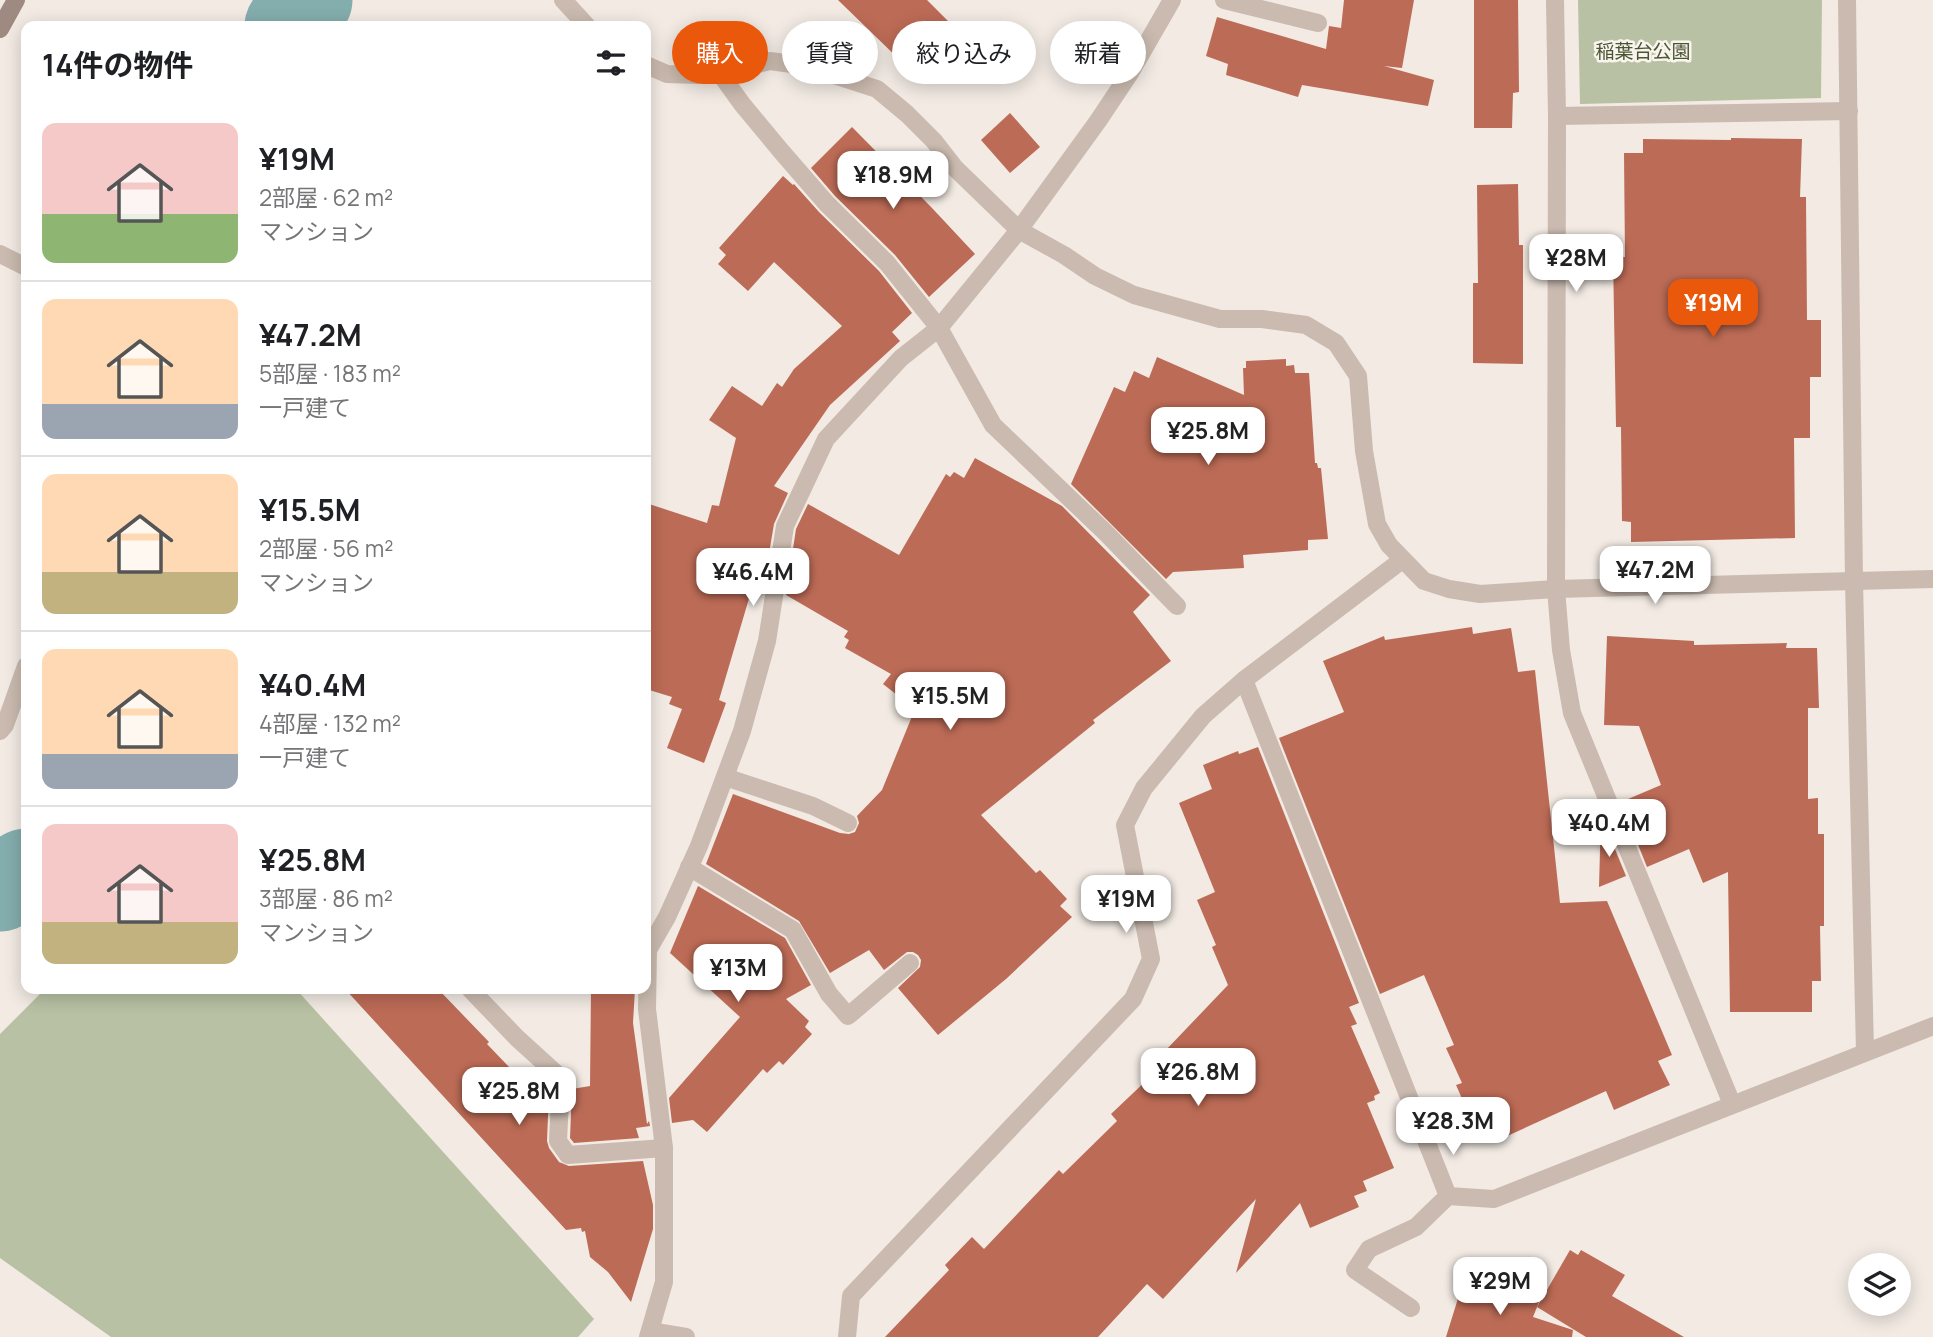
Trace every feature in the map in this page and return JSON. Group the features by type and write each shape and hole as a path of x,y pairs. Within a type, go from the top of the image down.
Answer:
{"main road":[{"path":"0,29 16,0"}],"street":[{"path":"563,0 582,21"},
{"path":"651,945 667,917 699,846 742,732 767,641 785,526 826,439 901,358 939,328 1019,230 1130,73 1172,0"},
{"path":"1224,0 1318,23"},
{"path":"1555,0 1556,589 1561,650 1572,713 1732,1104"},
{"path":"1847,0 1853,582 1865,1052"},
{"path":"768,61 807,66 877,89 907,114 934,141 955,168 1019,230 1095,276 1134,295 1220,319 1262,319 1306,325 1336,343 1358,376 1364,451 1377,524 1389,545 1424,581 1448,589 1480,594 1556,589 1933,579"},
{"path":"651,67 672,74"},
{"path":"728,84 781,151 827,204 887,263 939,328 993,425 1105,532 1177,606"},
{"path":"1557,116 1849,111"},
{"path":"0,254 21,264"},
{"path":"847,1337 851,1296 1133,999 1151,959 1125,825 1144,788 1203,716 1244,680 1402,560"},
{"path":"0,731 5,725 21,680"},
{"path":"1244,680 1448,1196"},
{"path":"724,777 813,806 848,823"},
{"path":"689,867 793,930 830,994 848,1016 910,963"},
{"path":"475,994 517,1038 562,1078 558,1141 568,1155 664,1149"},
{"path":"647,994 664,1149 664,1282 649,1334 687,1337"},
{"path":"1411,1308 1354,1270 1369,1249 1416,1227 1448,1196 1494,1199 1933,1026"}],"green space":[{"name":"稲葉台公園","path":"1578,0 1822,0 1821,98 1580,104"},
{"path":"40,994 301,994 594,1319 578,1337 111,1337 0,1258 0,1034"}],"building":[{"path":"838,0 927,0 948,21 892,21 892,52 878,39 878,21 860,21"},
{"path":"1344,0 1414,0 1402,68 1384,66 1434,80 1428,106 1302,85 1298,97 1226,75 1228,64 1206,56 1217,17 1326,49 1329,26 1341,28"},
{"path":"1474,0 1518,0 1519,92 1513,93 1512,128 1474,128"},
{"path":"1010,113 1040,147 1010,173 981,140"},
{"path":"852,127 975,254 929,297 895,255 835,196 811,168"},
{"path":"1643,139 1802,139 1800,197 1806,197 1807,320 1821,320 1821,377 1810,377 1810,438 1794,438 1795,538 1631,542 1631,522 1622,521 1621,427 1616,427 1613,257 1625,257 1624,153 1643,153"},
{"path":"783,176 879,271 912,313 892,332 900,341 830,405 774,486 788,493 774,524 764,583 755,578 719,700 726,703 704,763 667,748 682,709 669,704 672,697 651,691 651,505 707,523 712,505 719,506 736,438 709,420 732,386 762,406 777,383 782,387 794,369 842,326 774,262 748,291 718,264 726,255 719,248"},
{"path":"1518,184 1519,245 1523,245 1523,364 1473,363 1473,283 1478,283 1477,185"},
{"path":"1157,357 1244,395 1243,368 1246,368 1246,361 1286,359 1286,366 1294,365 1295,373 1309,373 1315,463 1321,468 1328,539 1308,540 1308,550 1243,555 1244,568 1173,572 1166,579 1071,484 1114,387 1125,392 1134,371 1149,378"},
{"path":"975,458 1062,506 1150,595 1133,612 1171,661 1093,720 1095,723 981,815 1036,873 1040,870 1067,899 1060,906 1072,917 1006,979 938,1035 898,988 920,967 921,960 918,955 907,952 884,970 869,950 830,973 799,921 706,864 733,794 840,833 855,832 859,823 857,816 882,790 915,709 883,684 891,674 845,648 849,640 844,637 848,631 786,595 796,529 808,504 899,555 946,474 950,477 954,472 964,478"},
{"path":"1472,627 1473,634 1511,628 1518,672 1535,670 1560,903 1607,901 1672,1055 1658,1061 1670,1085 1614,1110 1606,1091 1494,1142 1490,1133 1479,1137 1456,1085 1462,1083 1446,1048 1454,1045 1424,975 1380,994 1279,738 1344,712 1323,661 1384,636 1385,640"},
{"path":"1607,636 1694,641 1694,645 1787,643 1786,648 1817,648 1819,708 1808,708 1808,799 1818,798 1818,834 1824,834 1824,926 1820,926 1821,981 1812,981 1812,1012 1730,1012 1728,872 1703,883 1689,849 1647,867 1621,802 1661,785 1639,726 1604,725"},
{"path":"1258,747 1359,1003 1349,1007 1357,1024 1351,1026 1380,1093 1374,1096 1375,1100 1367,1103 1394,1168 1363,1181 1367,1191 1354,1196 1359,1207 1310,1228 1300,1203 1236,1273 1256,1199 1163,1299 1147,1284 1098,1337 885,1337 949,1270 945,1265 972,1237 984,1249 1059,1170 1063,1174 1117,1121 1111,1114 1149,1078 1144,1073 1228,985 1212,947 1216,945 1197,900 1215,892 1179,803 1212,789 1203,765 1238,751 1239,754"},
{"path":"1601,815 1626,876 1599,887"},
{"path":"698,886 785,938 811,985 786,999 809,1021 805,1027 812,1034 783,1065 779,1061 767,1073 763,1069 707,1132 693,1120 672,1123 669,1098 740,1017 670,953"},
{"path":"350,994 443,994 535,1094 549,1092 547,1141 559,1162 569,1166 643,1161 653,1205 653,1229 631,1302 608,1272 590,1257 585,1231 582,1232 581,1228 566,1230"},
{"path":"591,994 635,994 633,1023 647,1124 649,1121 650,1126 636,1128 639,1138 574,1143 570,1138 572,1089 590,1086"},
{"path":"1570,1250 1578,1255 1581,1250 1625,1275 1612,1296 1684,1337 1586,1337 1537,1307"},
{"path":"1479,1282 1539,1302 1533,1317 1573,1330 1572,1337 1446,1337 1460,1292 1474,1297"}],"waterway":[{"path":"293,21 308,0"},
{"path":"0,887 21,876"}]}
